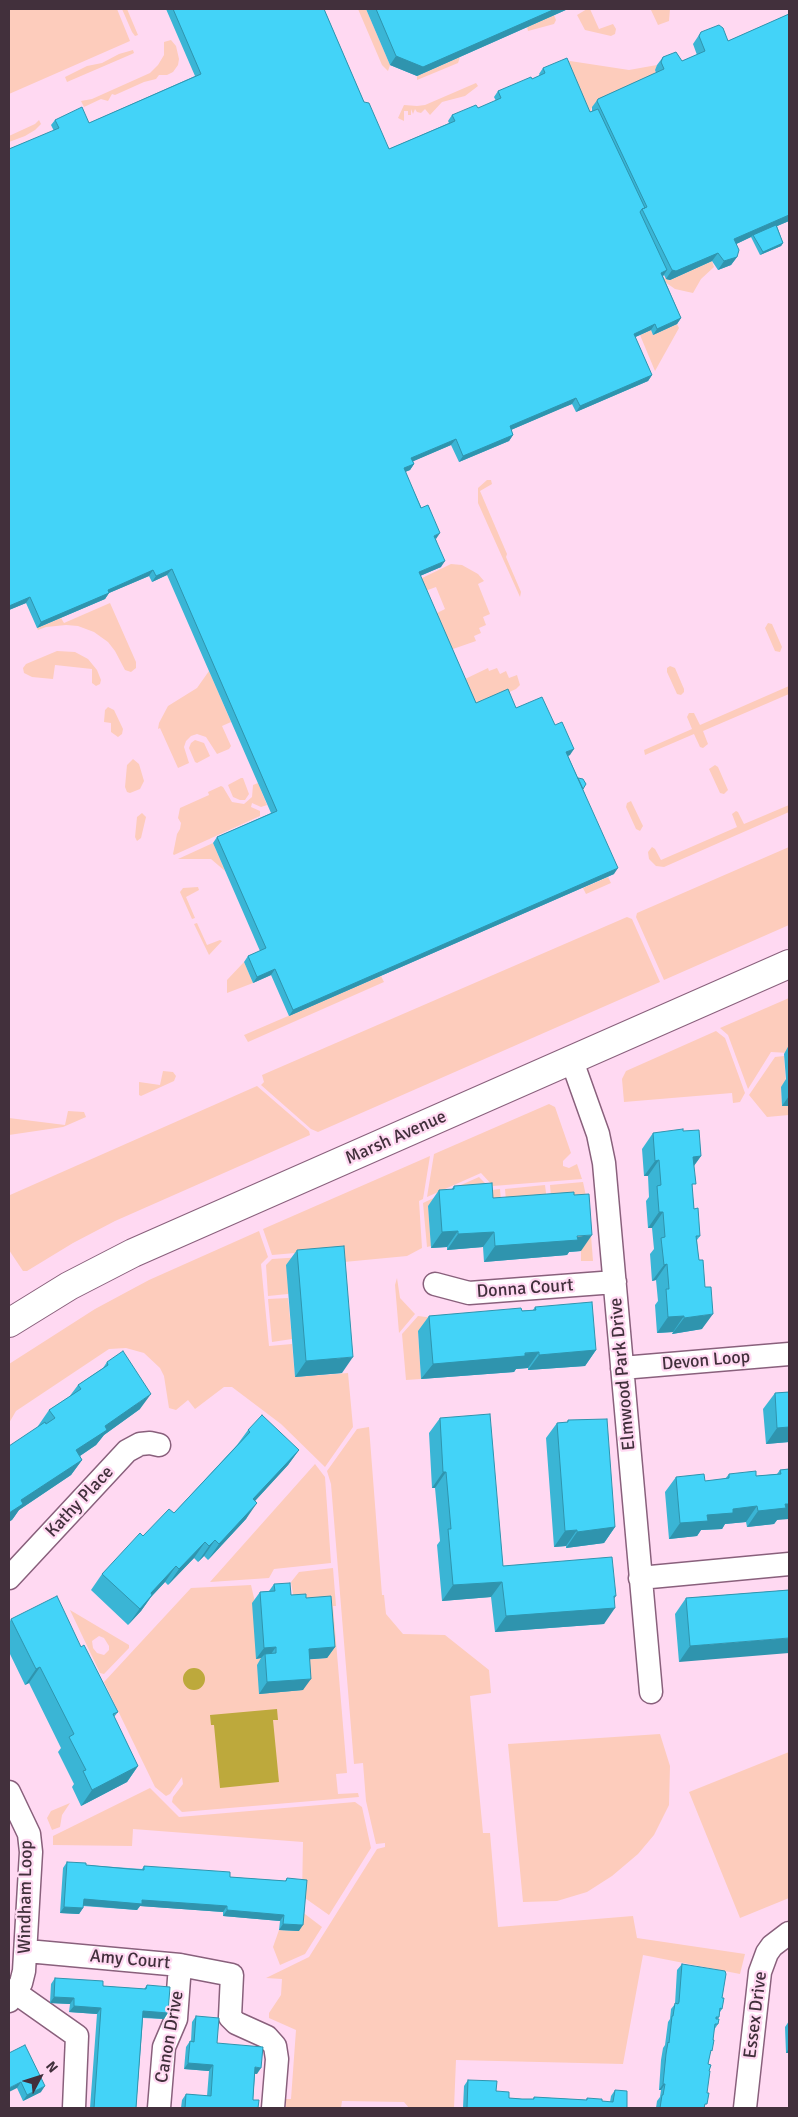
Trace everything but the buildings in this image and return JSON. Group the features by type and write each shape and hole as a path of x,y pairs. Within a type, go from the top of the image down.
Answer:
{"street":[{"name":"Marsh Avenue","path":"9,1323 69,1286 134,1253 789,964"},
{"name":"Elmwood Park Drive","path":"572,1061 598,1134 604,1163 651,1692"},
{"name":"Donna Court","path":"435,1284 469,1293 615,1282"},
{"name":"Devon Loop","path":"622,1368 789,1354"},
{"name":"Kathy Place","path":"9,1578 127,1451 140,1444 150,1443 159,1445"},
{"path":"640,1578 789,1564"},
{"name":"Windham Loop","path":"9,1792 31,1842 27,1951 21,1983 12,1997"},
{"name":"Essex Drive","path":"745,2108 760,1972 767,1953 772,1946 789,1933"},
{"name":"Amy Court","path":"27,1951 180,1965 232,1975 230,2017 236,2023 267,2037 276,2046 277,2059 273,2108"},
{"name":"Canon Drive","path":"159,2108 164,2047 176,2019 180,1965"},
{"path":"12,1997 77,2036 74,2108"}],"shaded area":[{"path":"9,9 117,9 130,41 9,94"},
{"path":"122,9 127,9 138,35 135,36 132,32"},
{"path":"358,9 366,9 390,65 388,71 382,65"},
{"path":"590,9 599,29 613,24 616,29 615,34 611,36 585,30 577,15"},
{"path":"670,9 669,21 658,25 651,10"},
{"path":"554,15 556,20 554,24 528,31 527,27"},
{"path":"171,40 176,46 179,59 178,65 173,72 167,75 159,75 156,79 144,82 115,95 112,94 108,101 101,99 84,107 81,101 92,99 150,73 164,55 164,42"},
{"path":"133,50 134,53 132,54 67,82 65,77 87,66 102,63 119,54"},
{"path":"460,57 458,63 417,80 417,76"},
{"path":"570,61 629,70 657,65 655,70 657,78 594,105 591,109 593,115 586,118 563,64"},
{"path":"476,83 478,86 465,96 442,102 430,115 425,109 421,113 415,109 413,114 411,109 411,115 408,115 408,111 404,111 404,121 398,118 404,105 425,105"},
{"path":"39,120 41,124 35,130 9,142 9,136 35,124"},
{"path":"712,261 714,267 701,279 693,293 675,289 665,282 662,277 670,280"},
{"path":"677,324 679,328 655,371 640,335 651,330 653,335"},
{"path":"487,480 491,480 492,484 480,491 507,554 506,557 521,592 520,597 478,503 478,488"},
{"path":"451,564 462,565 478,574 484,581 478,584 490,614 483,617 486,625 479,628 481,633 474,636 476,641 450,650 431,616 445,609 436,587 425,591 420,579"},
{"path":"110,603 136,662 136,668 131,672 125,670 108,642 94,632 78,626 66,625 46,627 38,630 37,628 61,618 64,623"},
{"path":"768,623 772,624 782,647 780,652 775,651 765,628"},
{"path":"57,651 75,652 88,659 97,670 101,680 100,684 96,686 92,683 92,669 55,665 53,679 32,677 24,673 23,668 26,664"},
{"path":"670,666 675,668 684,689 681,695 677,694 667,672 667,668"},
{"path":"488,668 489,671 497,668 500,674 506,671 509,678 517,675 520,685 516,689 471,709 463,680"},
{"path":"209,671 231,722 222,726 231,746 229,749 217,754 206,737 197,734 191,736 186,741 184,747 189,763 178,768 160,728 158,729 159,723 168,706 197,688"},
{"path":"789,686 789,694 703,731 708,744 703,748 700,747 694,734 645,755 644,750 692,729 687,717 689,713 694,713 700,725"},
{"path":"108,707 114,710 123,729 122,734 118,737 111,732 111,723 104,722 105,710"},
{"path":"195,740 204,743 210,756 197,763 189,748"},
{"path":"133,759 139,764 144,781 140,789 130,793 127,792 125,787 127,765"},
{"path":"715,765 718,767 728,790 724,794 720,793 709,769"},
{"path":"243,778 249,794 245,800 233,797 228,785"},
{"path":"258,783 267,805 261,807 252,803 251,807 260,811 260,816 173,854 181,823 178,818 180,808 209,795 208,792 221,786 232,802 244,804 252,797 253,785"},
{"path":"631,801 643,826 640,831 636,829 626,807 627,803"},
{"path":"789,805 789,812 664,867 656,866 649,859 648,852 652,847 661,860 737,827 732,814 736,811 744,824"},
{"path":"142,813 146,817 141,838 137,841 135,837 137,817"},
{"path":"213,843 225,871 211,859 178,859"},
{"path":"789,847 789,925 664,980 636,917 637,913"},
{"path":"608,877 611,883 586,894 583,888"},
{"path":"198,887 199,890 186,897 195,918 192,919 180,892 183,888"},
{"path":"627,917 632,919 660,982 318,1132 311,1129 261,1085 264,1082 262,1075"},
{"path":"197,923 207,945 222,941 209,955 194,924"},
{"path":"244,962 253,983 227,993 227,980"},
{"path":"381,976 384,982 248,1042 244,1035"},
{"path":"789,998 789,1053 771,1052 748,1089 728,1035 720,1028"},
{"path":"716,1031 725,1038 745,1093 740,1102 733,1103 732,1093 624,1102 622,1079 626,1071"},
{"path":"784,1056 786,1086 781,1087 782,1106 789,1106 789,1115 767,1117 749,1095 775,1057"},
{"path":"163,1071 173,1072 176,1076 174,1081 141,1096 139,1095 139,1082 160,1085"},
{"path":"257,1086 309,1131 310,1135 115,1221 73,1243 27,1271 23,1271 9,1250 10,1195"},
{"path":"549,1104 555,1107 571,1153 563,1161 563,1166 569,1168 577,1164 582,1179 493,1186 481,1173 427,1197 434,1154"},
{"path":"68,1111 84,1112 86,1117 63,1127 9,1135 9,1118 65,1125"},
{"path":"430,1156 423,1199 419,1201 422,1248 407,1256 344,1262 342,1249 272,1255 263,1229"},
{"path":"479,1177 492,1190 500,1189 502,1212 460,1187"},
{"path":"583,1182 589,1210 593,1261 581,1261 581,1251 552,1209 550,1185"},
{"path":"545,1185 548,1209 507,1212 505,1189"},
{"path":"455,1188 428,1206 431,1246 427,1247 423,1203"},
{"path":"259,1231 268,1257 261,1264 269,1346 292,1344 295,1377 348,1373 353,1427 325,1467 281,1424 232,1387 224,1387 195,1409 188,1400 176,1410 169,1408 164,1376 160,1368 144,1353 126,1348 109,1349 16,1411 9,1423 9,1364 95,1309 149,1280"},
{"path":"333,1255 288,1294 268,1296 266,1265 272,1259"},
{"path":"397,1278 400,1298 415,1314 399,1333 395,1285"},
{"path":"288,1298 292,1339 272,1342 268,1299"},
{"path":"418,1316 434,1318 418,1332 421,1379 406,1380 402,1334"},
{"path":"369,1427 382,1595 384,1595 386,1614 403,1634 445,1635 489,1670 491,1693 470,1696 483,1833 490,1833 498,1927 633,1916 637,1938 745,1954 740,1974 643,1955 623,2064 456,2060 454,2108 409,2108 404,2102 342,2101 341,2108 286,2108 286,2099 291,2099 296,2030 269,2018 269,2013 281,1995 282,1979 266,1978 309,1957 377,1849 385,1847 385,1843 376,1844 366,1801 363,1763 354,1764 331,1484 327,1471 357,1429"},
{"path":"315,1464 325,1477 331,1563 274,1569 269,1578 210,1582"},
{"path":"333,1568 336,1606 333,1606 347,1773 336,1774 338,1794 358,1793 359,1797 182,1812 172,1802 173,1797 183,1784 182,1777 170,1794 166,1796 155,1787 104,1682 191,1588 251,1585 268,1658 301,1660 327,1658 295,1606 291,1582 299,1572"},
{"path":"70,1610 129,1645 129,1648 104,1674 100,1673","holes":["99,1636 104,1638 109,1646 109,1650 104,1655 97,1653 93,1648 92,1641"]},
{"path":"190,1668 198,1668 205,1675 205,1683 198,1690 190,1690 183,1683 183,1675"},
{"path":"277,1709 278,1720 273,1720 279,1782 220,1788 214,1725 211,1725 210,1715"},
{"path":"660,1734 670,1766 669,1805 654,1835 638,1854 612,1876 587,1892 557,1901 523,1902 508,1744"},
{"path":"789,1752 789,1898 740,1918 689,1792"},
{"path":"150,1788 179,1817 355,1802 362,1807 371,1848 329,1915 302,1896 303,1842 133,1829 132,1846 53,1845 53,1836"},
{"path":"70,1803 62,1815 60,1827 52,1830 47,1818 51,1811"},
{"path":"301,1911 322,1927 305,1954 280,1965 273,1947 279,1930 299,1931"}]}
